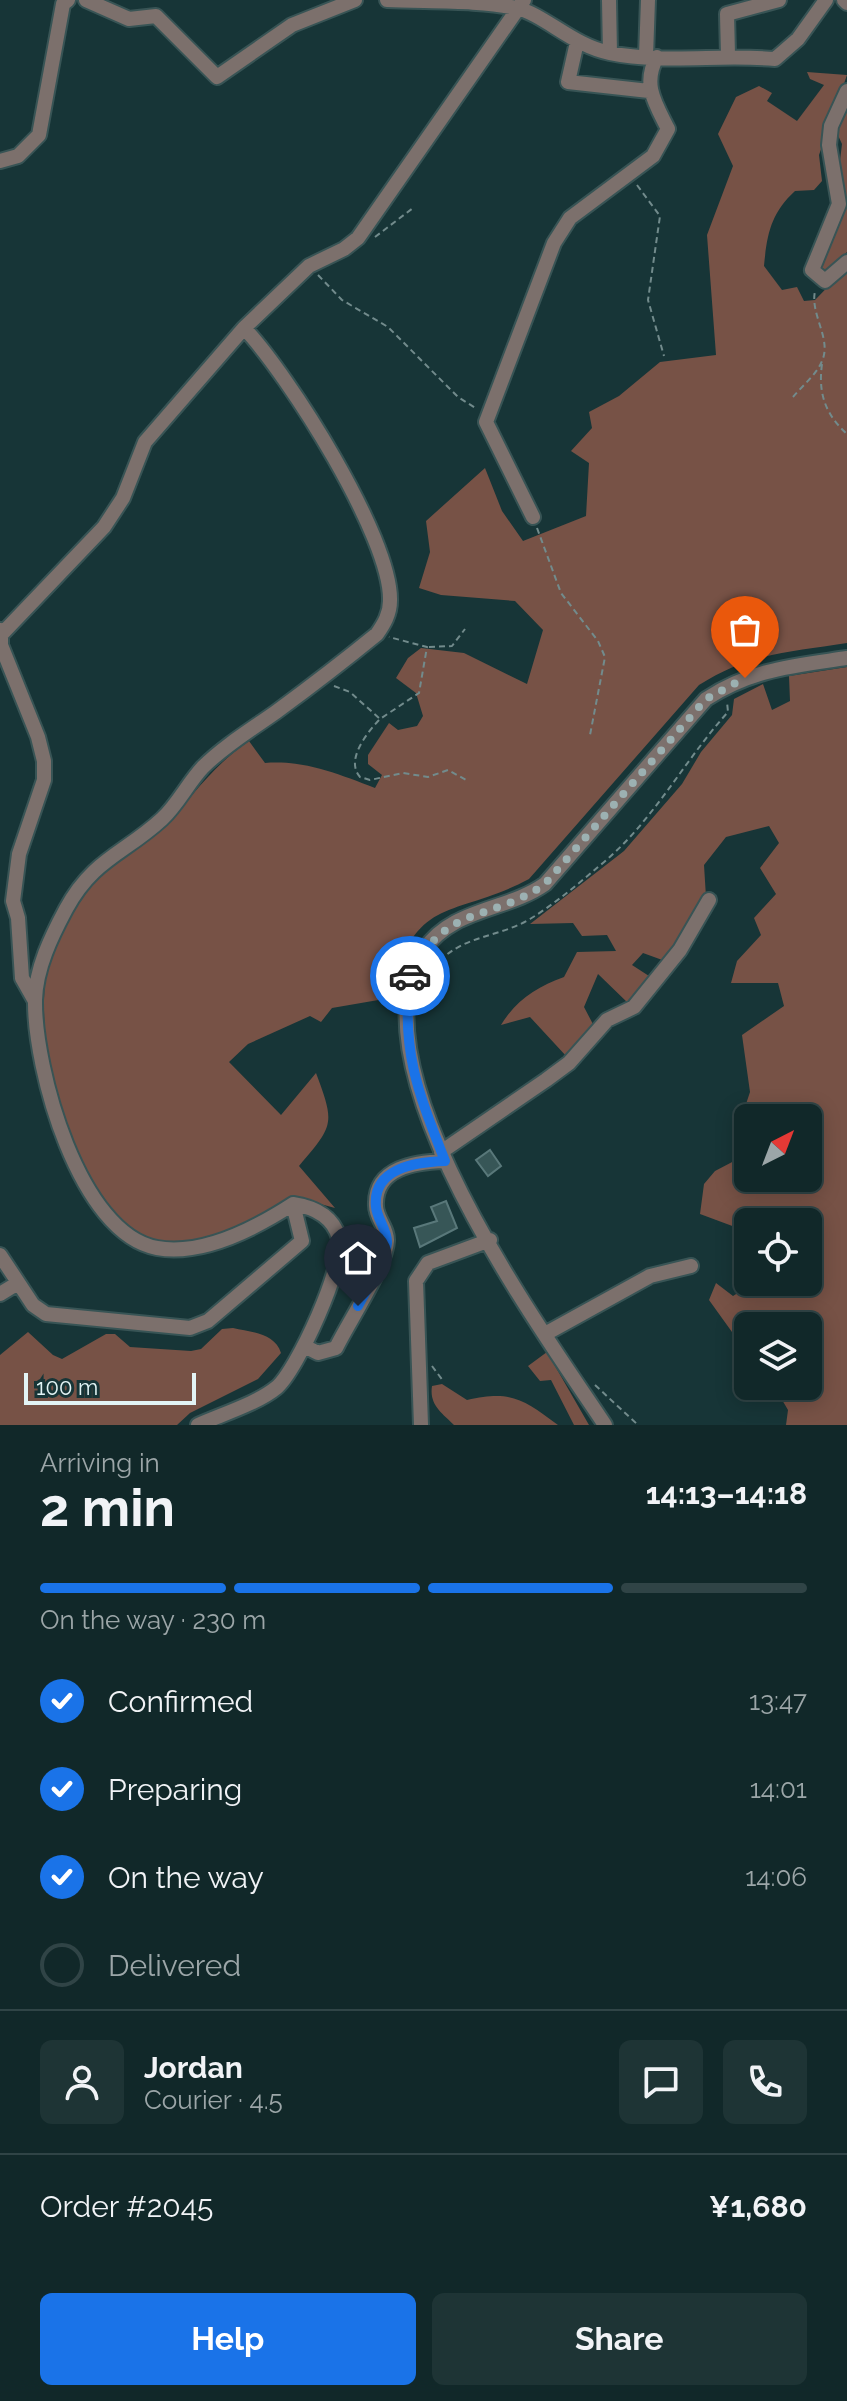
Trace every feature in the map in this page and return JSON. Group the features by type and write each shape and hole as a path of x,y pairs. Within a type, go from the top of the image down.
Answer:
{"street":[{"path":"0,161 18,156 39,135 63,4 68,0"},
{"path":"86,0 129,19 156,16 217,77 292,25 355,0"},
{"path":"387,0 521,4 577,42 610,53 775,59 798,39 826,0"},
{"path":"609,0 610,53"},
{"path":"533,517 486,422 554,243 570,218 653,156 668,129 649,91 648,72 652,56 648,0"},
{"path":"728,55 727,14 779,0"},
{"path":"35,1001 22,978 18,918 13,901 19,854 44,780 44,761 38,737 1,645 0,631 104,527 123,498 145,442 244,328 309,266 358,238 521,4"},
{"path":"577,42 568,82 649,91"},
{"path":"847,91 831,126 829,145 839,204 812,270 825,281 847,262"},
{"path":"198,1425 276,1388 304,1346 340,1255 339,1236 328,1219 313,1207 293,1204 270,1218 213,1242 190,1247 155,1248 131,1238 110,1218 72,1161 59,1129 46,1082 35,1001 47,948 91,871 164,817 203,767 325,676 386,622 390,601 386,569 339,464 244,328"},
{"path":"605,1425 545,1334 443,1156 421,1100 405,1021 410,975 426,948 446,927 466,916 508,904 545,884 706,699 762,670 847,658"},
{"path":"304,1346 318,1353 336,1348 380,1265 388,1240 376,1206 381,1183 396,1168 443,1156 569,1063 607,1020 634,1007 654,977 680,950 709,900"},
{"path":"0,1255 33,1305 46,1314 190,1328 208,1321 302,1241 293,1204"},
{"path":"421,1425 416,1281 428,1263 490,1240"},
{"path":"545,1334 650,1276 691,1266"},
{"path":"0,1294 18,1283"}],"path":[{"path":"629,174 660,216 648,300 664,356"},
{"path":"358,238 377,237 413,208"},
{"path":"309,266 342,300 388,327 458,397 488,416"},
{"path":"821,280 813,308 825,349 819,380 823,402 847,434"},
{"path":"793,397 822,362"},
{"path":"533,517 561,593 598,641 605,657 590,735"},
{"path":"379,631 392,640 427,647 452,646 465,629"},
{"path":"427,647 419,693 380,719 367,734 354,763 360,777 370,780 403,773 428,777 448,770 468,781"},
{"path":"325,676 337,688 350,692 380,719"},
{"path":"574,1378 590,1381 638,1425"}],"shaded area":[{"path":"807,72 847,75 819,155 822,181 814,190 795,191 780,208 769,234 764,266 782,290 797,287 804,301 815,300 847,267 847,643 753,660 717,674 699,685 529,879 440,914 424,925 411,940 390,998 332,1008 321,1022 310,1016 248,1044 229,1062 281,1115 316,1073 326,1103 328,1123 319,1141 299,1166 335,1208 291,1196 230,1231 178,1246 163,1245 131,1230 103,1202 80,1163 62,1119 51,1072 45,1025 45,984 52,950 68,915 100,873 157,831 213,772 249,741 265,763 308,766 375,788 382,775 368,764 368,755 389,723 398,730 417,726 423,716 416,693 396,678 408,658 421,648 464,653 527,684 543,630 515,601 441,595 419,588 430,552 426,521 485,468 502,511 523,541 586,516 589,463 571,451 592,428 589,412 619,396 660,362 716,355 707,235 733,166 718,134 736,97 759,86 772,93 767,101 797,121 824,85 810,79"},
{"path":"847,108 847,252 825,274 819,269 846,203 839,169 842,144 836,131"},
{"path":"847,667 847,1425 786,1425 788,1410 782,1400 822,1400 822,1312 734,1312 734,1335 709,1300 716,1283 733,1296 822,1296 822,1208 734,1208 734,1227 700,1214 704,1184 715,1171 734,1161 734,1192 822,1192 822,1104 746,1104 750,1092 742,1035 784,1006 778,983 731,983 737,961 761,935 754,918 776,894 760,868 779,843 769,826 726,837 704,865 706,897 665,961 643,953 632,965 649,976 629,1004 598,974 584,1007 595,1028 567,1057 530,1017 501,1025 528,995 564,977 577,952 616,951 607,935 582,936 573,923 530,924 624,851 682,784 701,752 732,715 734,699 763,684 772,710 790,701 789,676"},
{"path":"233,1328 268,1337 281,1353 258,1379 190,1413 177,1425 0,1425 0,1355 28,1332 53,1355 62,1359 106,1334 115,1334 130,1347 191,1351 201,1349 222,1329"},
{"path":"547,1352 589,1425 574,1425 551,1380 540,1381 528,1366"},
{"path":"442,1384 467,1400 495,1396 516,1399 558,1425 454,1425 437,1408 432,1398 432,1386"}],"building":[{"path":"490,1150 501,1166 488,1176 476,1160"},
{"path":"446,1201 457,1228 420,1247 414,1228 437,1221 431,1207"}],"way so far":[{"path":"410,976 426,948 446,927 466,916 529,895 545,884 706,699 745,678"}],"route":[{"path":"358,1306 380,1265 388,1240 376,1206 381,1183 396,1168 445,1161 421,1100 407,1044 405,1021 410,976"}]}
